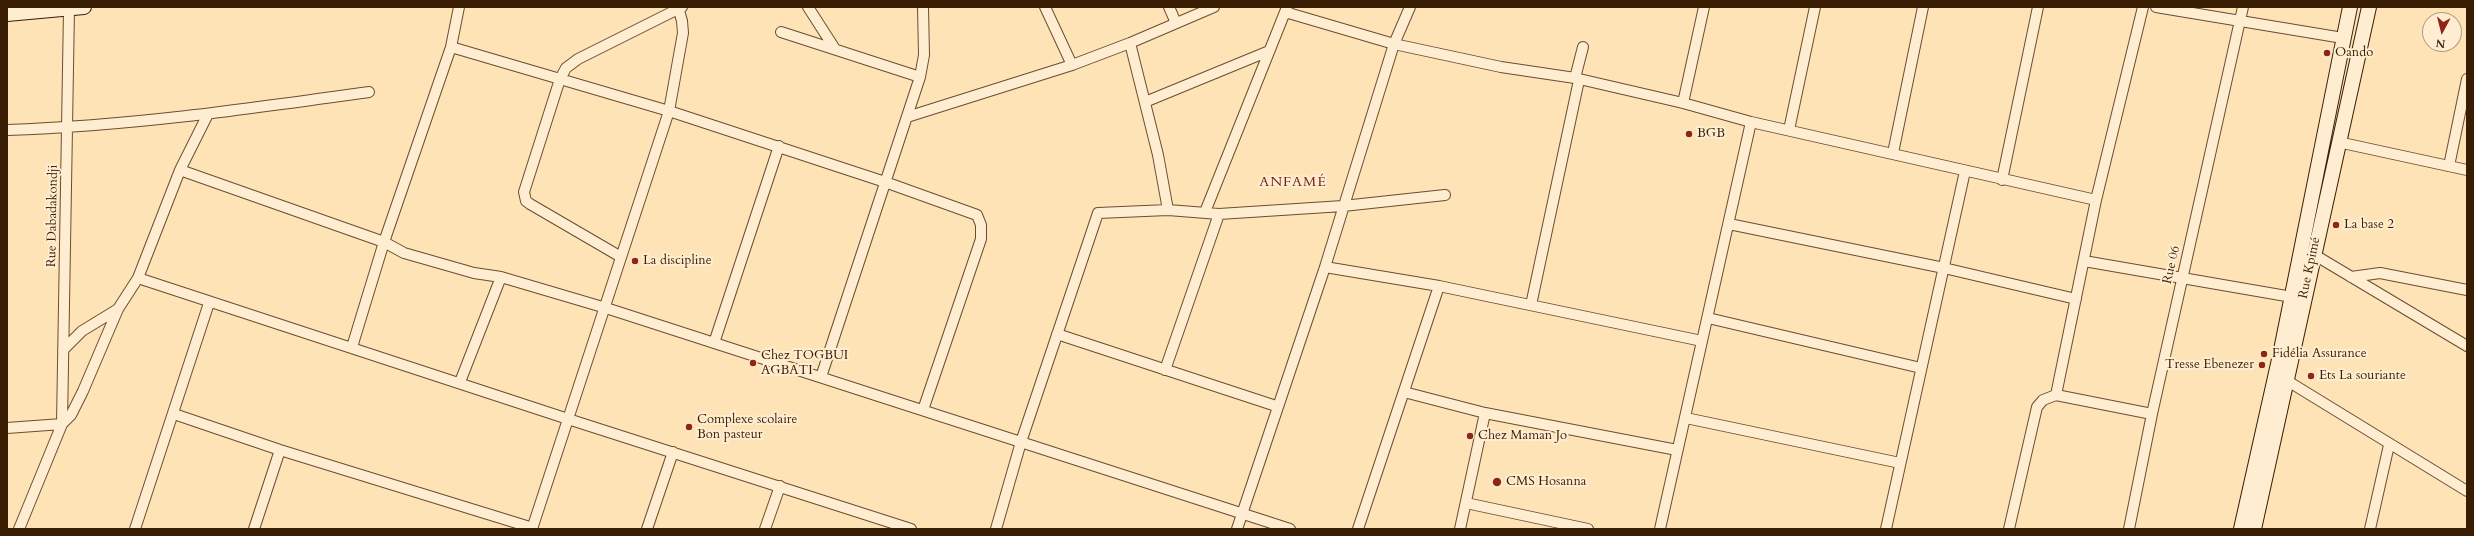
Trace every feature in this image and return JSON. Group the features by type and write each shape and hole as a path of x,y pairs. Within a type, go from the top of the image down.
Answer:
{"main road":[{"path":"7,14 84,7"},
{"name":"Rue Kpimé","path":"2241,529 2292,297 2350,7"},
{"name":"Rue Kpimé","path":"2254,529 2313,254 2369,7"}],"street":[{"path":"352,347 384,242 451,47 459,7"},
{"path":"808,7 835,49"},
{"path":"821,377 920,77 924,55 923,7"},
{"path":"1045,7 1072,65"},
{"path":"1169,7 1176,23"},
{"path":"907,117 1072,65 1130,44 1214,7"},
{"path":"1237,529 1276,406 1324,267 1394,44 1410,7"},
{"path":"1682,103 1704,7"},
{"path":"1789,130 1815,7"},
{"path":"1893,153 1923,7"},
{"path":"2002,180 2038,7"},
{"path":"2056,395 2096,200 2142,7"},
{"path":"2156,7 2343,38"},
{"name":"Rue 06","path":"2129,529 2152,414 2243,7"},
{"path":"174,414 280,450 532,528 606,308 621,257 669,111 682,33 682,21 679,8 571,64 560,79 524,196 530,204 621,257"},
{"name":"Rue Dabadakondji","path":"62,424 69,9"},
{"path":"1205,212 1286,10 1394,44 1501,67 1577,79 1682,103 1751,122 1893,153 2002,180 2096,200"},
{"path":"781,32 920,77"},
{"path":"1130,44 1145,102 1168,210"},
{"path":"451,47 669,111 885,182 977,215 981,225 981,239 923,410"},
{"path":"1531,305 1583,47"},
{"path":"1145,102 1269,51"},
{"path":"2449,166 2467,79"},
{"path":"7,130 67,128 208,114 369,92"},
{"path":"19,529 62,424 71,415 118,310 138,278 180,170 208,114"},
{"path":"1660,529 1751,122"},
{"path":"2338,142 2467,170"},
{"path":"714,343 778,146"},
{"path":"180,170 384,242 404,253 474,273 501,277 606,308 1290,529"},
{"path":"1886,529 1965,171"},
{"path":"996,529 1022,442 1098,213 1168,210 1219,214 1343,206 1445,195"},
{"path":"1165,370 1219,214"},
{"path":"1729,224 1944,268 2076,299"},
{"path":"2313,254 2467,346"},
{"path":"2084,261 2292,297"},
{"path":"1324,267 1439,286 1702,341"},
{"path":"2351,277 2380,273 2467,290"},
{"path":"460,382 501,277"},
{"path":"138,278 210,303 352,347 568,419 911,529"},
{"path":"1358,529 1439,286"},
{"path":"135,529 210,303"},
{"path":"63,350 82,331 118,310"},
{"path":"1708,318 1921,368"},
{"path":"1057,334 1276,406"},
{"path":"2286,380 2467,491"},
{"path":"1404,392 1485,414 1677,450"},
{"path":"2009,529 2037,407 2043,400 2056,395 2152,414"},
{"path":"1460,529 1485,414"},
{"path":"1686,418 1900,463"},
{"path":"7,428 62,424"},
{"path":"2370,529 2389,444"},
{"path":"254,529 280,450"},
{"path":"647,529 673,452"},
{"path":"766,529 780,486"},
{"path":"1466,503 1588,529"}],"place":[{"name":"Oando","path":"2327,53"},
{"name":"BGB","path":"1689,134"},
{"name":"La base 2","path":"2336,225"},
{"name":"La discipline","path":"635,261"},
{"name":"Fidélia Assurance","path":"2264,354"},
{"name":"Chez TOGBUI AGBATI","path":"753,363"},
{"name":"Tresse Ebenezer","path":"2262,365"},
{"name":"Ets La souriante","path":"2311,376"},
{"name":"Complexe scolaire Bon pasteur","path":"689,427"},
{"name":"Chez Maman Jo","path":"1470,436"},
{"name":"CMS Hosanna","path":"1497,482"}],"district":[{"name":"ANFAMÉ","path":"1293,183"}]}
